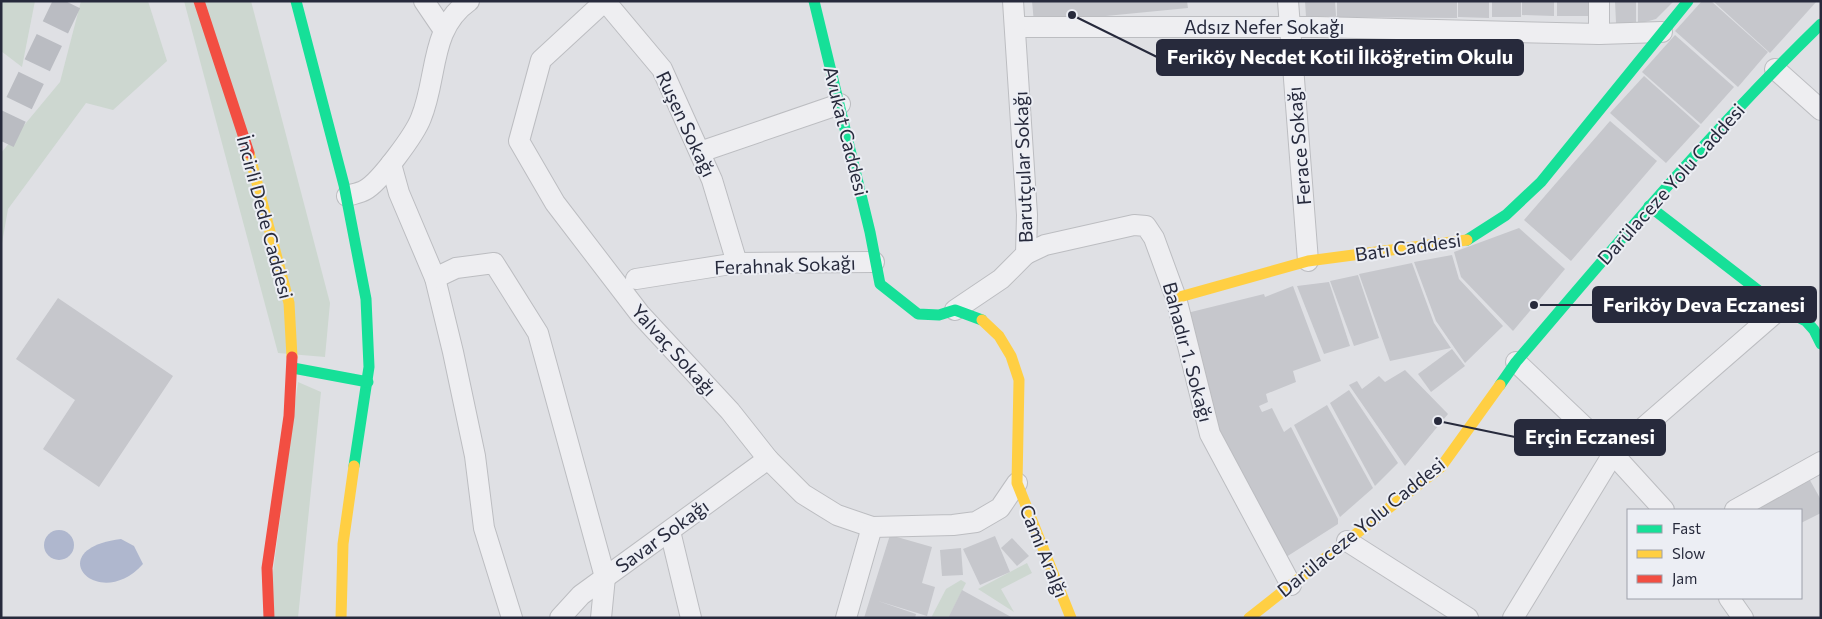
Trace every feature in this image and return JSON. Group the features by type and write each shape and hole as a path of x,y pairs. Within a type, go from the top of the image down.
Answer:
{"main road":[{"name":"İncirli Dede Caddesi","path":"199,1 255,170 289,303 293,368 289,416 267,568 269,618"},
{"path":"296,1 347,196 364,289 369,350 368,382 344,544 340,594 341,618"},
{"name":"Avukat Caddesi","path":"814,1 870,232 874,262"},
{"name":"Batı Caddesi","path":"1176,298 1308,261 1468,240 1506,215 1541,182 1688,1"},
{"name":"Darülaceze Yolu Caddesi","path":"1249,618 1441,467 1516,362 1649,206 1775,69 1821,24"},
{"path":"1649,206 1781,308 1798,315 1819,333"},
{"name":"Barutçular Sokağı","path":"874,262 880,284 918,314 940,315 956,310"},
{"path":"956,310 982,320 999,336 1011,356 1019,380 1017,484"},
{"path":"293,368 368,382"},
{"name":"Cami Aralğı","path":"1017,484 1071,618"}],"street":[{"path":"424,1 443,29"},
{"path":"347,196 366,190 391,164 421,118 443,29 459,8 469,1"},
{"name":"Ruşen Sokağı","path":"605,1 662,69 712,180 737,263"},
{"name":"Yalvaç Sokağı","path":"605,1 541,60 518,141 555,203 640,314 730,410 768,459 803,494 837,515 872,527 952,525 976,522 1000,508 1017,484"},
{"name":"Barutçular Sokağı","path":"956,310 1001,279 1026,254 1027,215 1013,1"},
{"name":"Ferace Sokağı","path":"1288,1 1308,261"},
{"path":"1599,1 1600,34"},
{"name":"Adsız Nefer Sokağı","path":"1016,27 1289,27 1600,34 1662,32"},
{"path":"1775,69 1821,110"},
{"path":"700,152 840,104"},
{"path":"391,164 399,193 435,278 453,352 474,456 484,528 512,618"},
{"name":"Bahadır 1. Sokağı","path":"1026,254 1045,244 1134,225 1146,226 1154,238 1176,298 1210,434 1292,585"},
{"name":"Ferahnak Sokağı","path":"636,279 737,263 874,262"},
{"path":"435,278 456,268 494,263 538,334 605,578 602,618"},
{"path":"1513,618 1613,454 1781,308"},
{"path":"1516,362 1613,454 1663,509"},
{"name":"Savar Sokağı","path":"560,618 581,595 768,459"},
{"path":"1737,509 1821,462"},
{"path":"846,618 872,527"},
{"path":"670,531 691,618"},
{"path":"1347,541 1468,618"},
{"path":"1730,599 1743,618"}],"shaded area":[{"path":"1,1 35,1 22,67 1,51"},
{"path":"81,1 148,1 167,61 113,110 86,103 8,209 1,249 1,153 60,82"},
{"path":"184,1 251,1 330,303 325,357 278,353"},
{"path":"298,382 321,392 298,618 267,618"},
{"path":"1027,563 1032,573 1001,589 1014,612 978,589"},
{"path":"961,580 966,583 948,618 931,618 946,589"}],"water":[{"path":"59,530 70,534 74,545 70,556 59,560 48,556 44,545 48,534"},
{"path":"121,539 134,546 143,564 126,578 109,583 95,581 84,574 80,564 84,554 97,545"}],"building":[{"path":"1032,1 1187,1 1188,8 1034,23"},
{"path":"1305,1 1335,1 1336,16 1306,17"},
{"path":"1337,1 1457,1 1457,18 1337,17"},
{"path":"1458,1 1489,1 1489,18 1458,17"},
{"path":"1492,1 1521,1 1521,17 1492,17"},
{"path":"1522,1 1554,1 1554,16 1522,15"},
{"path":"1557,1 1589,1 1589,16 1557,16"},
{"path":"1615,1 1636,1 1636,23 1616,23"},
{"path":"1638,1 1674,1 1656,19 1638,24"},
{"path":"1702,1 1711,1 1768,52 1738,87 1675,31"},
{"path":"1713,1 1817,1 1770,53"},
{"path":"1675,35 1734,87 1701,124 1642,72"},
{"path":"1644,76 1700,126 1666,163 1610,113"},
{"path":"1610,121 1657,161 1571,261 1524,220"},
{"path":"1519,228 1565,269 1513,331 1461,277 1454,252"},
{"path":"1452,255 1459,279 1503,326 1465,363 1436,321 1414,262"},
{"path":"1412,263 1434,323 1451,348 1390,361 1359,274"},
{"path":"1358,275 1379,338 1354,346 1330,281"},
{"path":"1329,282 1350,346 1324,354 1297,286"},
{"path":"1293,286 1321,361 1293,371 1296,382 1266,394 1268,402 1259,406 1262,412 1272,408 1284,432 1291,427 1338,519 1338,524 1283,559 1221,435 1187,313 1264,294 1265,297"},
{"path":"58,298 173,376 99,487 43,449 75,400 16,359"},
{"path":"1452,349 1465,366 1431,392 1418,374"},
{"path":"1405,370 1448,414 1405,466 1349,385 1357,381 1362,389 1379,376 1385,382"},
{"path":"1349,390 1398,463 1375,486 1330,403"},
{"path":"1327,405 1373,488 1340,517 1294,425"},
{"path":"1806,473 1821,500 1821,513 1802,522 1802,509 1761,509 1756,499"},
{"path":"890,535 932,547 922,583 935,587 927,616 878,601 916,614 915,618 864,618"},
{"path":"995,536 1010,572 980,585 963,549"},
{"path":"1012,538 1029,556 1017,566 1001,548"},
{"path":"961,548 963,575 942,576 940,550"},
{"path":"962,590 1013,618 948,618"}],"tunnel":[{"path":"1,141 68,1"}],"traffic: fast":[{"path":"296,1 344,185 366,299 369,367 354,466"},
{"path":"814,1 870,232 880,284 918,314 939,315 955,310 982,320"},
{"path":"1467,240 1506,215 1541,182 1688,1"},
{"path":"1500,385 1516,362 1665,189 1741,105 1821,24"},
{"path":"1649,206 1781,308 1806,321 1814,330 1821,344"},
{"path":"293,368 368,382"}],"traffic: slow":[{"path":"249,153 289,303 292,357"},
{"path":"1176,298 1308,261 1467,240"},
{"path":"982,320 999,336 1011,356 1019,380 1017,483 1071,618"},
{"path":"1249,618 1441,467 1500,385"},
{"path":"341,618 343,544 354,466"}],"traffic: jam":[{"path":"199,1 249,153"},
{"path":"269,618 267,568 289,416 292,357"}],"place":[{"name":"Feriköy Necdet Kotil İlköğretim Okulu","path":"1072,15"},
{"name":"Feriköy Deva Eczanesi","path":"1534,305"},
{"name":"Erçin Eczanesi","path":"1438,421"}]}
